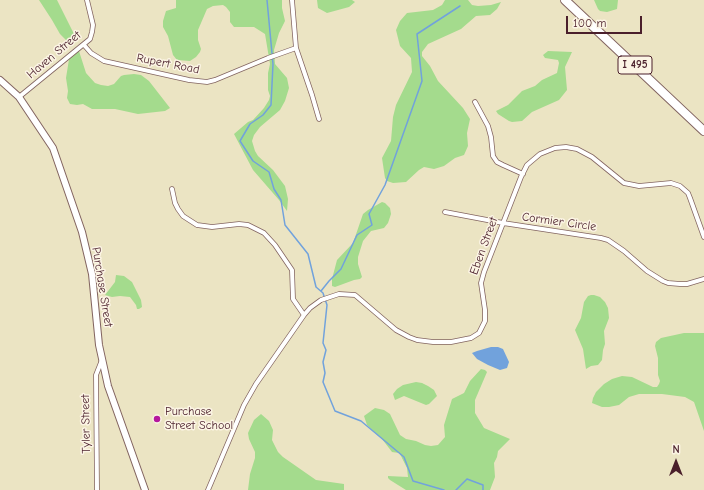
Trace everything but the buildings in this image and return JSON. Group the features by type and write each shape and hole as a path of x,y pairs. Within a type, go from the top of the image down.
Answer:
{"highway":[{"name":"I 495","path":"565,0 704,131"}],"main road":[{"name":"Purchase Street","path":"0,80 19,97 52,148 82,232 92,274 102,359 108,386 145,490"}],"street":[{"name":"Haven Street","path":"19,97 90,39 93,29 92,17 87,0"},
{"path":"292,0 296,48 319,119"},
{"name":"Rupert Road","path":"84,45 91,53 104,61 190,80 207,82 296,48"},
{"path":"475,102 488,126 493,156 497,162 523,174"},
{"name":"Eben Street","path":"208,490 244,405 304,315 310,308 321,300 339,294 355,295 396,330 416,340 440,343 471,338 479,333 485,321 482,278 523,174 527,165 535,157 549,150 560,147 577,149 592,157 624,184 639,186 671,183 684,189 690,198 704,237"},
{"path":"172,189 178,209 183,216 197,225 212,227 248,225 264,232 292,270 293,299 304,315"},
{"name":"Cormier Circle","path":"445,212 608,240 632,256 647,271 658,279 668,283 687,284 704,279"},
{"name":"Tyler Street","path":"97,490 96,375 102,359"}],"green space":[{"path":"39,0 57,0 74,34 71,39 67,41 60,34"},
{"path":"176,0 282,0 285,21 279,33 274,50 275,64 287,78 289,88 285,101 280,110 260,127 254,135 252,141 258,156 273,170 285,186 288,199 287,211 253,170 234,134 248,122 253,120 269,100 268,73 270,64 265,34 254,27 234,27 230,22 230,12 226,7 223,5 213,6 207,9 198,30 198,40 201,49 200,52 190,61 177,60 173,55 168,36 163,27 166,11 176,8"},
{"path":"317,0 352,0 355,2 349,7 327,13 318,8"},
{"path":"445,0 468,0 472,5 478,6 491,5 501,2 497,9 490,15 476,16 461,29 428,44 422,52 422,56 430,66 438,81 463,108 470,119 467,133 468,146 464,155 455,158 444,166 434,169 424,167 406,182 393,183 387,181 385,178 382,158 391,141 393,117 396,105 412,72 411,58 400,46 396,30 400,21 407,13 433,10 442,5"},
{"path":"594,0 618,0 617,9 607,12 600,11"},
{"path":"72,51 79,51 86,73 95,83 108,86 114,84 121,76 124,75 141,75 149,81 170,108 165,111 138,114 115,109 92,109 83,104 70,104 67,98 68,91 66,78 70,53"},
{"path":"548,51 572,52 565,67 567,90 559,100 532,112 522,121 512,122 498,114 496,111 508,105 522,91 535,86 542,80 557,73 559,63 558,60 545,58 543,55"},
{"path":"382,202 390,208 391,214 388,223 384,228 371,231 363,241 358,257 358,264 362,277 335,287 332,286 332,279 337,260 353,243 363,214"},
{"path":"116,275 124,276 132,282 141,300 142,307 137,309 130,297 112,297 105,295 115,282"},
{"path":"591,295 600,297 605,302 608,308 609,318 604,331 605,344 602,360 598,365 591,366 586,369 583,349 575,330 581,318 584,302 588,296"},
{"path":"684,333 704,333 704,431 694,402 685,397 662,394 639,394 629,397 619,405 609,407 602,407 592,403 596,392 604,384 612,379 622,376 632,377 653,387 657,387 660,381 658,375 658,358 655,346 656,342 661,338"},
{"path":"481,369 487,372 475,400 475,413 484,428 510,439 498,451 494,463 495,477 490,490 406,490 390,480 388,476 408,477 407,468 399,453 392,452 382,439 367,425 364,416 375,408 384,410 390,414 400,435 406,439 425,445 438,445 445,437 444,425 452,399 464,393 470,381"},
{"path":"416,382 422,383 434,390 437,396 426,405 404,396 395,400 393,394 397,389 403,385"},
{"path":"261,414 269,421 273,430 272,440 278,452 283,457 316,480 344,484 344,490 248,490 255,452 248,433 254,420"}],"water":[{"path":"491,347 503,349 509,362 507,368 500,370 488,365 477,359 472,353"}],"waterway":[{"path":"267,0 273,64 271,105 263,115 250,124 240,141 253,161 269,172 274,189 281,200 285,225 308,254 316,287 323,293 327,305 323,343 326,350 323,362 325,373 323,382 335,411 361,421 404,457 413,481 444,490"},
{"path":"321,291 341,269 357,235 372,225 369,214 385,185 422,81 417,34 460,6"},
{"path":"456,490 467,479 483,485 483,490"}],"place":[{"name":"Purchase Street School","path":"157,419"}]}
